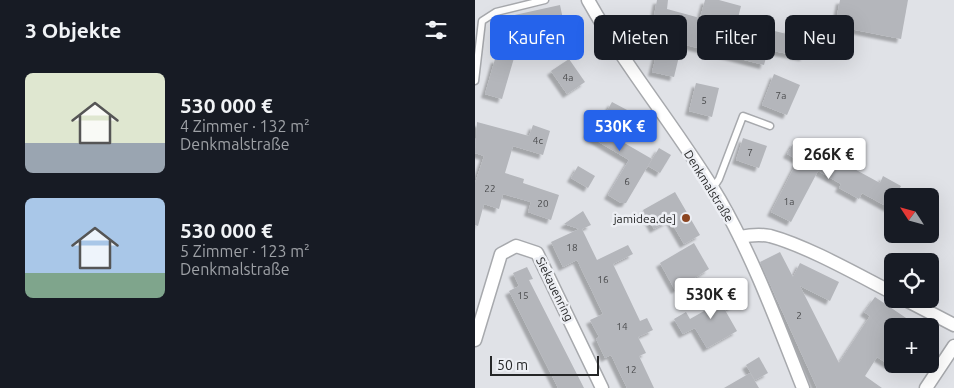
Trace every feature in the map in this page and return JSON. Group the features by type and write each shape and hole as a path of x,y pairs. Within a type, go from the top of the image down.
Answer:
{"street":[{"name":"Denkmalstraße","path":"588,0 608,36 713,189 740,237 803,388"},
{"path":"740,237 770,236 807,251 884,288"},
{"name":"Siekauenring","path":"475,340 501,254 516,246 537,253 602,388"},
{"path":"921,308 954,325"},
{"path":"926,388 954,346"}],"lane":[{"path":"475,81 479,28 482,21 496,12 545,0"},
{"path":"713,189 743,116 770,126"}],"building":[{"path":"657,0 668,0 667,9 697,17 697,48 687,45 687,15 654,15"},
{"path":"705,0 719,0 741,6 739,15 701,15"},
{"path":"840,0 908,0 901,39 854,30 854,15 837,15"},
{"path":"560,5 562,15 515,15"},
{"path":"775,31 785,34 785,53 775,51"},
{"path":"495,60 513,60 502,99 485,94"},
{"path":"570,60 585,82 567,94 551,71"},
{"path":"655,60 678,60 674,77 652,72"},
{"path":"744,60 765,60 764,65"},
{"path":"774,74 800,85 787,115 762,105"},
{"path":"696,83 719,88 712,117 689,111"},
{"path":"612,102 629,111 614,137 652,159 626,203 621,203 608,195 629,160 587,135 598,115 603,118"},
{"path":"477,122 529,136 533,125 550,131 543,155 513,146 505,173 524,179 523,183 559,195 551,220 528,212 531,202 503,194 499,209 484,204 478,226 475,225 475,183 484,156 475,153"},
{"path":"743,138 767,146 759,168 736,160"},
{"path":"830,139 843,146 836,159 880,183 883,176 901,186 900,188 884,188 884,205 862,193 859,199 839,188 841,184 818,171 791,222 771,212 798,160 787,154 794,142 820,156"},
{"path":"659,148 671,155 660,173 648,166"},
{"path":"578,166 595,176 588,188 571,178"},
{"path":"675,192 700,235 684,244 670,220 654,229 643,210"},
{"path":"583,211 591,225 582,229 597,260 628,245 633,254 613,264 640,321 647,318 653,330 638,337 646,353 639,356 654,388 627,388 611,355 605,358 596,339 599,337 590,320 603,314 577,260 563,267 551,242 579,229 564,224"},
{"path":"694,243 709,269 675,290 660,263"},
{"path":"780,252 793,277 800,263 839,282 830,301 800,286 839,363 870,316 864,312 875,297 884,303 884,308 891,308 906,318 884,318 884,361 877,357 865,376 882,388 817,388 760,262"},
{"path":"527,267 533,279 529,280 584,388 558,388 509,291 519,286 513,273"},
{"path":"728,287 738,303 725,310 737,331 707,348 695,328 683,334 674,319 686,312 690,319 720,302 715,294"},
{"path":"759,357 768,373 755,380 746,365"},
{"path":"750,373 759,388 724,388"}],"place":[{"name":"jamidea.de]","path":"686,218"}]}
